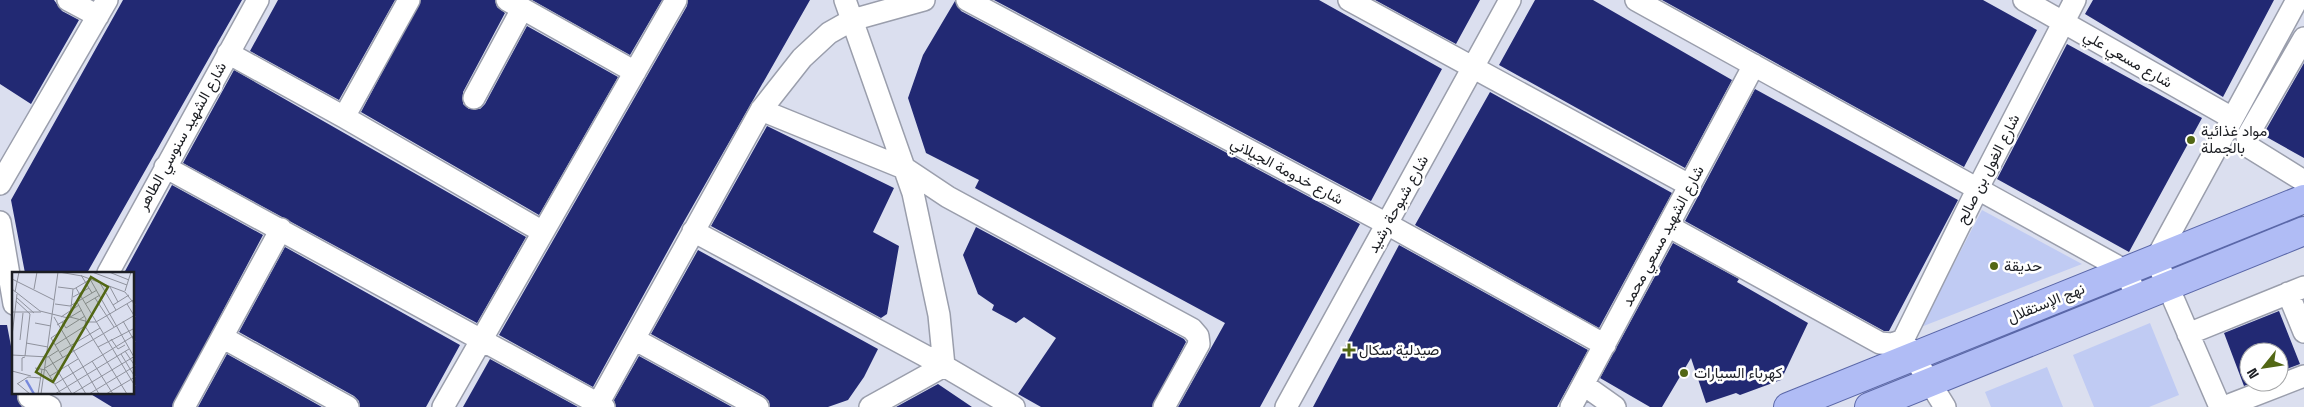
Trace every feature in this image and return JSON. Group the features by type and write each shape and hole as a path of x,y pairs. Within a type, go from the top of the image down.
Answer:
{"main road":[{"name":"نهج الإستقلال","path":"1788,407 1909,348 2126,271 2304,199"},
{"name":"نهج الإستقلال","path":"1869,407 1940,397 2137,298 2304,231"}],"street":[{"path":"0,184 103,8 68,0"},
{"name":"شارع الشهيد سنوسي الطاهر","path":"109,272 258,0"},
{"path":"344,116 409,0"},
{"path":"443,407 676,0"},
{"path":"845,0 913,193 939,314 944,366"},
{"path":"165,167 601,405 634,339 761,110 802,58 829,33 852,20 924,0"},
{"name":"شارع خدومة الجيلاني","path":"967,0 1387,224 1605,345"},
{"path":"1350,0 1689,186"},
{"name":"شارع شبوحة رشيد","path":"1286,407 1510,0"},
{"path":"1636,0 2126,271 2137,298"},
{"name":"شارع مسعي علي","path":"2024,0 2232,118"},
{"name":"شارع الغول بن صالح","path":"1909,348 1978,188 2075,0"},
{"path":"2220,407 2156,259 2296,0"},
{"path":"474,98 514,4 635,72"},
{"path":"2304,38 2247,137 2247,142 2249,147 2304,182"},
{"path":"228,53 344,116 543,232"},
{"name":"شارع الشهيد مسعي محمد","path":"1571,407 1754,65"},
{"path":"761,110 906,169 948,197 1192,329 1198,336 1199,344 1164,407"},
{"path":"0,222 12,292"},
{"path":"1668,226 1880,343 1909,348 1940,397"},
{"path":"184,407 281,229"},
{"path":"693,232 944,366 997,402 1014,407"},
{"path":"2188,334 2296,290 2304,332"},
{"path":"222,337 348,407"},
{"path":"634,339 758,407"},
{"path":"870,407 944,366"},
{"path":"2224,407 2304,376"},
{"path":"1584,385 1616,407"}],"shaded area":[{"path":"1982,210 2082,264 1921,327"},
{"path":"2150,323 2179,395 2149,407 2094,407 2073,355"},
{"path":"2047,367 2063,407 1991,407 1985,392"}],"building":[{"path":"0,0 54,0 62,11 79,20 31,104 0,84"},
{"path":"123,0 242,0 88,272 25,272 11,200"},
{"path":"278,0 395,0 339,100 250,51"},
{"path":"421,0 495,0 497,7 505,13 463,92 463,104 469,109 480,109 485,104 527,26 618,77 539,215 361,112"},
{"path":"532,0 662,0 630,55"},
{"path":"688,0 810,0 682,225 593,387 499,335 687,6"},
{"path":"994,0 1319,0 1442,69 1371,201"},
{"path":"1375,0 1480,0 1456,44"},
{"path":"1535,0 1593,0 1732,80 1685,168 1499,65"},
{"path":"1662,0 1983,0 2037,30 1964,167"},
{"path":"2093,0 2274,0 2223,97 2085,14"},
{"path":"955,1 961,11 1360,224 1260,407 1178,407 1225,323 975,188 979,180 926,153 908,98 923,55"},
{"path":"2067,44 2202,118 2129,252 1997,179"},
{"path":"2304,63 2304,158 2263,135"},
{"path":"234,70 526,237 477,323 183,163"},
{"path":"1755,89 1958,200 1889,331 1884,331 1685,221"},
{"path":"1490,92 1672,193 1599,328 1415,225"},
{"path":"767,126 894,188 873,232 899,246 887,314 881,318 711,226"},
{"path":"172,185 263,235 172,407 112,407 91,394 135,394 135,272 125,272"},
{"path":"976,227 1184,339 1186,342 1152,407 1041,407 1018,394 1056,338 1024,317 1016,323 992,310 994,305 978,294 963,255"},
{"path":"1673,243 1739,279 1737,282 1808,323 1781,380 1740,395 1736,393 1706,403 1691,358 1662,407 1650,407 1600,378"},
{"path":"1399,245 1588,350 1557,407 1313,407"},
{"path":"285,247 460,345 426,407 360,407 359,401 354,396 239,332"},
{"path":"698,250 878,349 864,377 848,400 828,407 770,407 769,401 764,396 651,334"},
{"path":"2279,311 2300,364 2289,368 2289,342 2239,342 2239,373 2224,333"},
{"path":"0,325 7,325 12,351 12,394 17,394 22,407 0,407"},
{"path":"227,354 322,407 198,407"},
{"path":"639,356 732,407 616,407 614,400"},
{"path":"490,359 578,407 463,407"},
{"path":"938,384 972,407 896,407"}],"place":[{"name":"مواد غذائية بالجملة","path":"2191,140"},
{"name":"حديقة","path":"1994,266"},
{"name":"صيدلية سكال","path":"1349,350"},
{"name":"كهرباء السيارات","path":"1684,373"}]}
